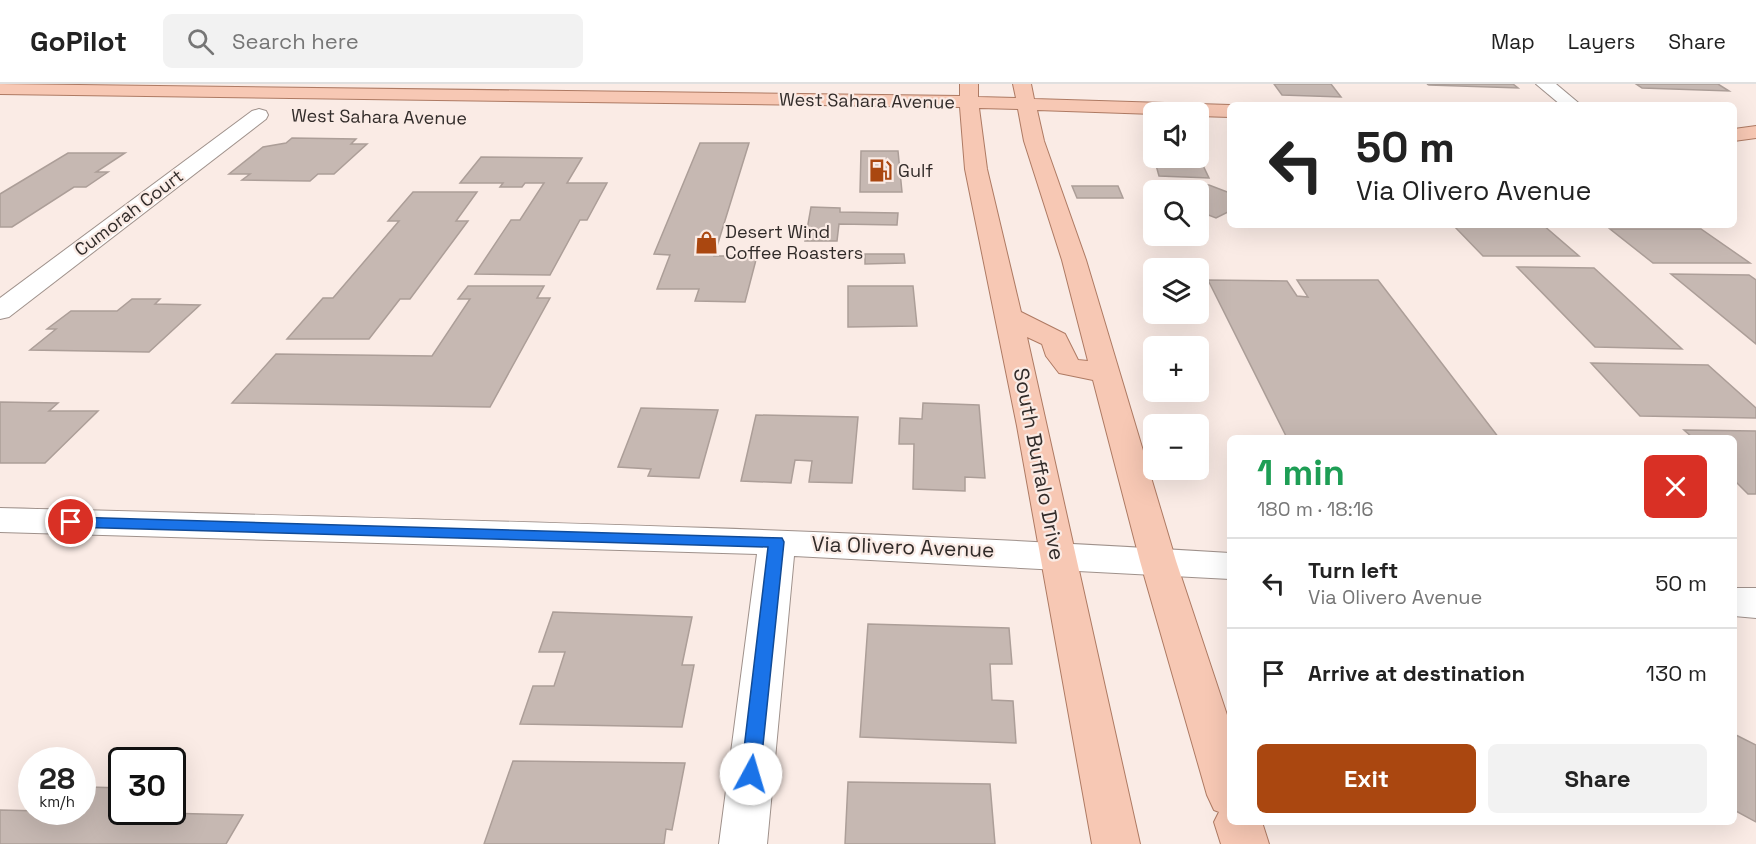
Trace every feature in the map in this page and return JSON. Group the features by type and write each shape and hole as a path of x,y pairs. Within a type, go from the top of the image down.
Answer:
{"main road":[{"path":"1022,84 1056,212 1074,261 1158,561 1227,785"},
{"name":"West Sahara Avenue","path":"0,89 422,102 969,112 1030,120 1227,111"},
{"name":"South Buffalo Drive","path":"969,112 976,169 1033,426 1116,844"},
{"name":"West Sahara Avenue","path":"223,114 282,115"},
{"path":"1737,129 1756,131"},
{"path":"1738,146 1756,131"},
{"path":"1008,316 1055,340 1060,356 1069,367 1106,373"},
{"path":"1239,825 1245,844"}],"street":[{"path":"1545,84 1568,102"},
{"name":"Cumorah Court","path":"0,311 259,115"},
{"name":"Via Olivero Avenue","path":"0,520 777,542 1058,554 1227,566"},
{"path":"743,844 777,542"},
{"path":"1737,602 1756,603"}],"building":[{"path":"1274,84 1331,84 1341,97 1282,95"},
{"path":"1427,84 1513,84 1518,88 1429,85"},
{"path":"1636,84 1718,84 1729,91 1642,88"},
{"path":"292,138 356,139 351,144 367,144 334,174 318,174 310,181 242,180 250,174 229,174 263,147 286,143"},
{"path":"700,143 749,143 714,256 757,256 745,302 695,301 699,289 657,289 670,255 654,254"},
{"path":"861,151 898,151 902,192 860,192"},
{"path":"68,153 125,153 96,172 108,172 86,187 74,187 12,227 0,227 0,194"},
{"path":"481,157 582,158 567,183 607,183 587,220 580,220 550,275 475,274 511,220 520,220 544,183 525,183 522,187 500,187 503,183 460,183"},
{"path":"1157,168 1204,168 1209,178 1159,176"},
{"path":"1209,185 1227,192 1227,212 1216,218 1209,215"},
{"path":"1072,186 1118,186 1123,198 1077,198"},
{"path":"413,192 477,192 456,221 468,221 410,299 400,299 369,339 287,339 323,298 333,298 399,221 388,221"},
{"path":"811,207 840,208 840,212 898,213 897,225 839,224 837,241 805,241"},
{"path":"1456,228 1546,228 1579,256 1483,256"},
{"path":"1610,229 1701,229 1750,263 1653,263"},
{"path":"865,254 904,254 905,263 865,264"},
{"path":"1517,267 1594,268 1682,349 1595,347"},
{"path":"1671,274 1749,275 1756,280 1756,344"},
{"path":"1209,280 1287,281 1297,296 1308,297 1297,280 1378,280 1497,435 1286,435"},
{"path":"468,286 544,286 537,298 550,298 490,407 232,403 276,354 432,356 470,299 458,299"},
{"path":"848,286 913,286 917,326 848,327"},
{"path":"132,299 160,299 155,304 200,305 149,352 30,350 56,329 47,329 71,311 117,311"},
{"path":"1591,363 1708,365 1756,408 1756,418 1640,416"},
{"path":"0,402 58,403 49,411 98,411 45,463 0,463"},
{"path":"923,403 979,405 985,478 965,477 965,491 913,489 914,444 899,444 900,418 922,419"},
{"path":"641,408 718,410 699,478 648,476 651,469 618,467"},
{"path":"756,415 858,417 852,483 809,482 812,461 795,460 791,483 741,481"},
{"path":"1684,430 1756,431 1756,494 1748,494 1737,483 1737,435 1690,435"},
{"path":"553,612 692,617 682,665 694,665 682,727 520,724 533,686 554,686 565,652 539,652"},
{"path":"868,624 1009,628 1012,664 990,664 992,700 1013,701 1016,743 860,737"},
{"path":"1737,736 1756,745 1756,822 1737,812"},
{"path":"513,761 685,763 672,830 666,829 664,844 484,844"},
{"path":"848,782 990,784 995,844 845,844"},
{"path":"96,787 108,788 108,825 186,825 186,814 243,815 226,844 0,844 0,810 18,810 18,825 96,825"}],"place":[{"name":"Gulf","path":"880,171"},
{"name":"Desert Wind Coffee Roasters","path":"707,242"}],"route":[{"path":"71,522 777,542 751,774"}]}
